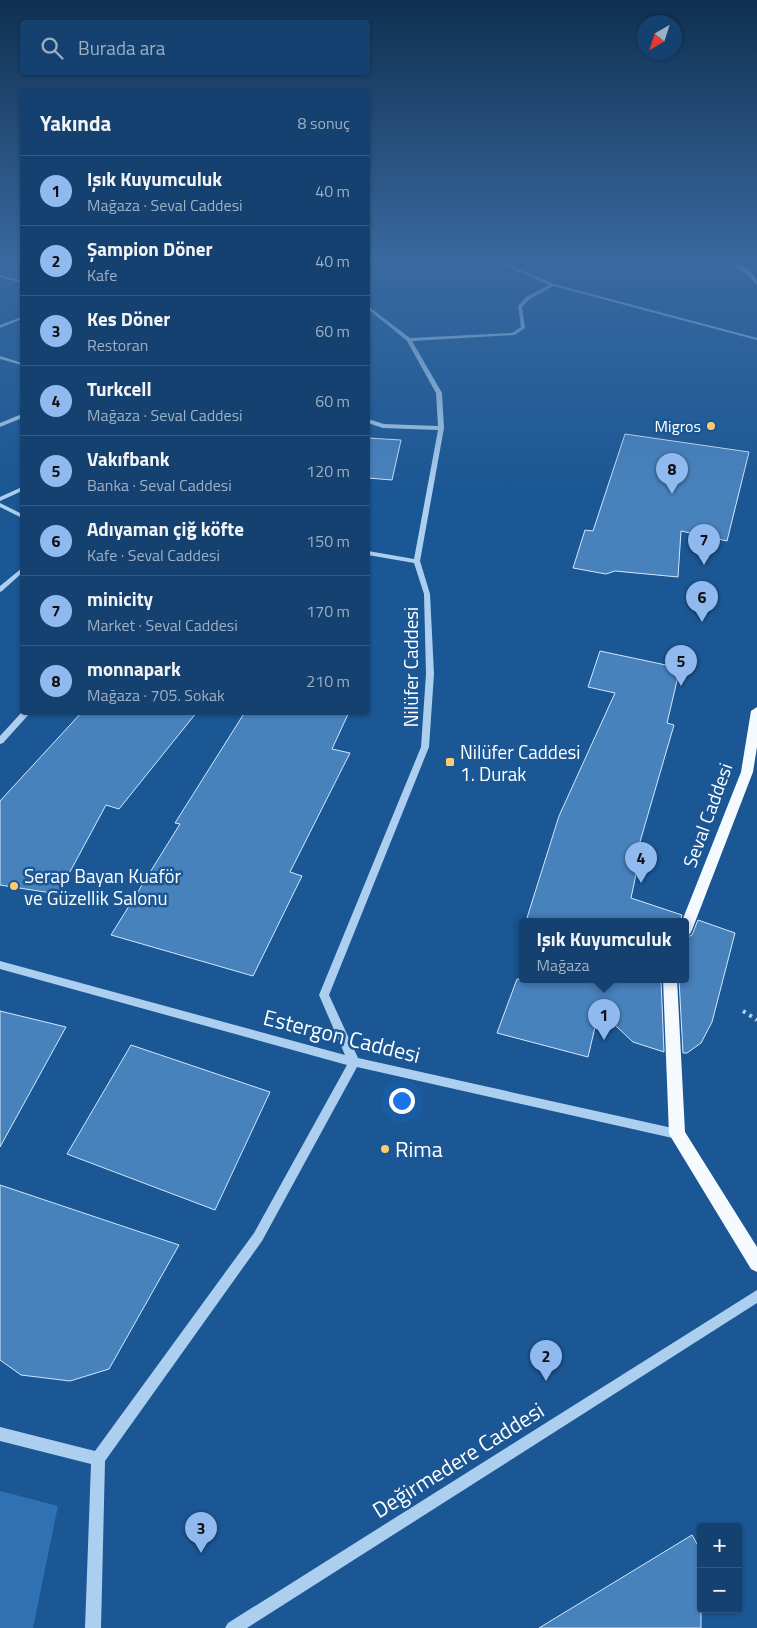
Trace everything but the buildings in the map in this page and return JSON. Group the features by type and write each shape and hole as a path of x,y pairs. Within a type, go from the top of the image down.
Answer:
{"main road":[{"name":"Seval Caddesi","path":"689,921 752,773 757,711"},
{"path":"670,983 677,1134 757,1263"}],"street":[{"name":"Nilüfer Caddesi","path":"354,1062 324,995 425,747 430,674 427,594 417,561 441,428 439,393 406,338"},
{"path":"409,340 444,338"},
{"path":"0,357 20,363"},
{"path":"0,425 20,417"},
{"path":"370,422 383,426 441,428"},
{"path":"0,499 20,490"},
{"path":"0,505 20,515"},
{"path":"370,553 417,561"},
{"path":"0,590 20,572"},
{"path":"0,741 25,715"},
{"name":"Estergon Caddesi","path":"0,965 354,1062 677,1134"},
{"path":"93,1628 98,1459 258,1237 354,1062"},
{"name":"Değirmedere Caddesi","path":"233,1628 757,1296"},
{"path":"0,1434 98,1459"}],"path":[{"path":"743,1012 757,1020"}],"shaded area":[{"path":"0,1491 58,1506 33,1628 0,1628"}],"place":[{"name":"Migros","path":"711,426"},
{"name":"monnapark","path":"672,494"},
{"name":"minicity","path":"704,565"},
{"name":"Adıyaman çiğ köfte","path":"702,622"},
{"name":"Vakıfbank","path":"681,686"},
{"name":"Nilüfer Caddesi 1. Durak","path":"450,762"},
{"name":"Turkcell","path":"641,883"},
{"name":"Serap Bayan Kuaför ve Güzellik Salonu","path":"14,886"},
{"name":"Işık Kuyumculuk","path":"604,1040"},
{"name":"Rima","path":"385,1149"},
{"name":"Şampion Döner","path":"546,1381"},
{"name":"Kes Döner","path":"201,1553"}]}
